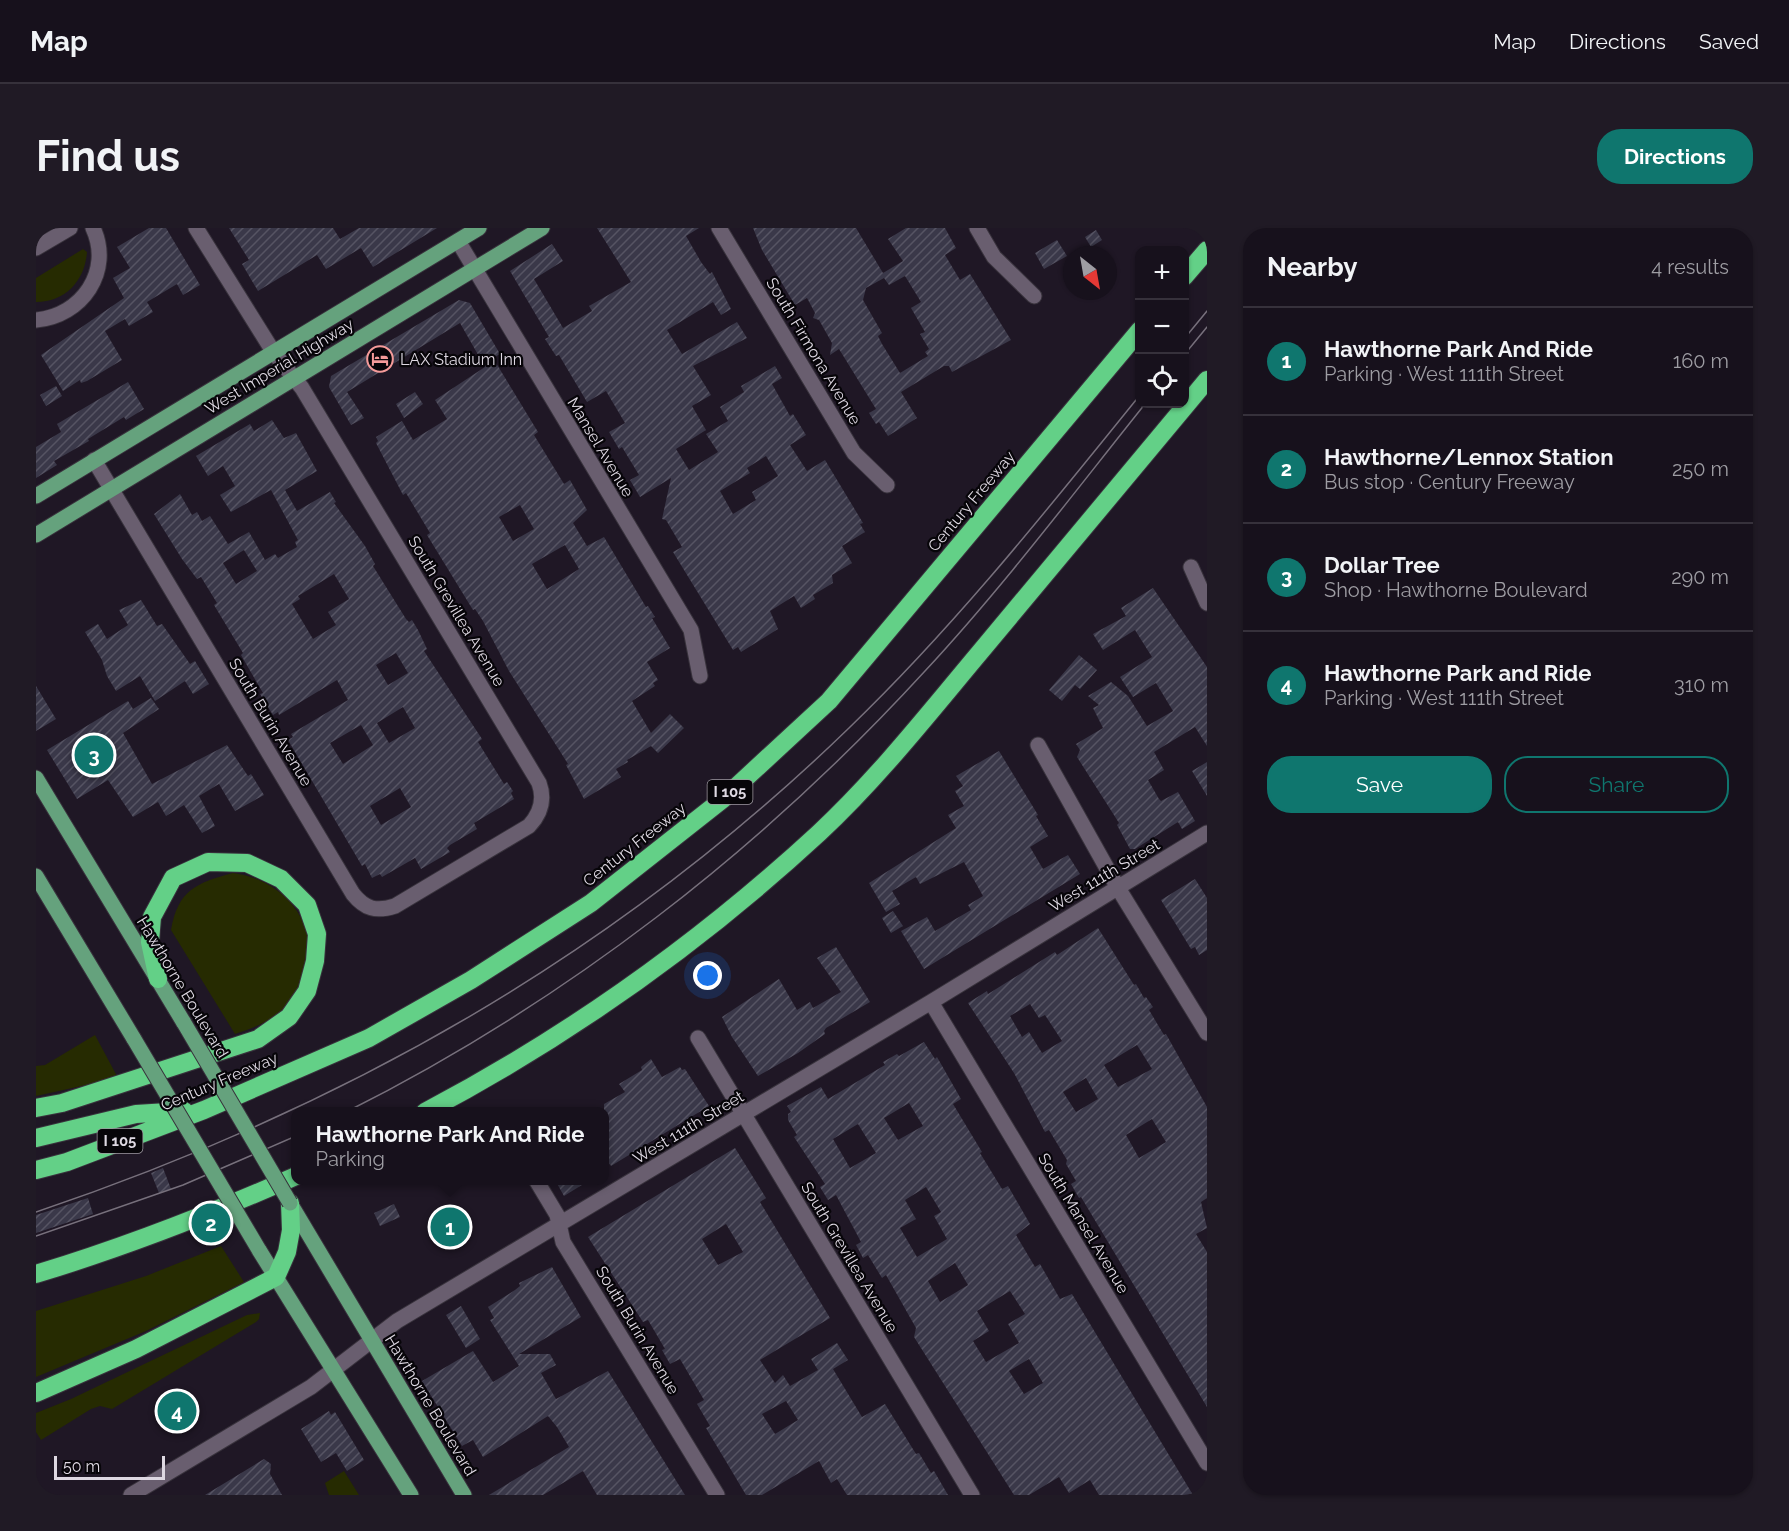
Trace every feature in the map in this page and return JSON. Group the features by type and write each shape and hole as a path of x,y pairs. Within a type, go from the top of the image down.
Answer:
{"highway":[{"path":"1189,272 1207,250"},
{"name":"Century Freeway","path":"36,1170 67,1162 204,1110 369,1038 471,980 591,903 723,799 829,701 1135,336"},
{"path":"434,1107 533,1051 641,978 728,912 820,832 893,756 1207,380"},
{"path":"36,1108 62,1103 258,1039 289,1017 307,991 315,961 317,934 307,905 281,879 247,863 208,861 173,878 152,917 150,942 158,979"},
{"path":"36,1138 136,1114 204,1110"},
{"path":"36,1274 115,1250 180,1226 291,1178"},
{"path":"36,1393 136,1349 276,1277 297,1228 290,1203"}],"main road":[{"name":"West Imperial Highway","path":"36,496 479,228"},
{"name":"West Imperial Highway","path":"36,535 542,228"},
{"name":"Hawthorne Boulevard","path":"36,778 290,1203"},
{"path":"36,876 259,1250 411,1495"},
{"name":"Hawthorne Boulevard","path":"297,1228 370,1340 464,1495"}],"street":[{"path":"36,248 70,228"},
{"path":"36,320 60,315 75,307 90,290 100,262 98,240 93,228"},
{"name":"South Grevillea Avenue","path":"195,228 274,352 294,378 539,783 543,793 537,818 529,826 462,866"},
{"name":"South Firmona Avenue","path":"719,228 854,453 887,485"},
{"path":"977,228 994,257 1034,296"},
{"name":"Mansel Avenue","path":"458,240 692,630 700,676"},
{"name":"South Burin Avenue","path":"94,460 260,740 361,904 371,909 383,910 395,906 462,866"},
{"path":"1191,567 1207,603"},
{"path":"1038,745 1118,888 1207,1033"},
{"name":"West 111th Street","path":"130,1495 154,1489 311,1387 397,1321 931,1002 1207,833"},
{"name":"South Mansel Avenue","path":"931,1002 1207,1463"},
{"name":"South Grevillea Avenue","path":"698,1038 972,1495"},
{"name":"South Burin Avenue","path":"539,1185 557,1215 563,1242 717,1495"}],"green space":[{"path":"83,249 87,252 85,262 72,288 56,298 36,302 36,278"},
{"path":"233,873 255,878 273,888 289,901 300,916 307,934 309,954 306,974 291,1002 269,1020 235,1034 171,930 178,906 191,890 209,880"},
{"path":"95,1035 118,1078 36,1096 36,1066 45,1065"},
{"path":"221,1246 244,1282 146,1331 36,1377 36,1311 146,1276"},
{"path":"260,1313 256,1322 112,1409 100,1406 91,1409 41,1440 36,1432 36,1413 71,1399 247,1315"},
{"path":"344,1471 359,1495 329,1495 325,1483"}],"building":[{"path":"149,228 166,228 200,285 183,295 177,284 147,302 153,312 129,326 125,319 105,331 122,360 87,381 81,383 80,380 63,391 41,355 124,298 113,278 130,268 117,247"},
{"path":"229,228 333,228 340,239 359,228 437,228 373,267 361,248 326,269 317,255 258,291 242,264 249,260"},
{"path":"597,228 699,228 686,236 701,262 710,274 712,272 731,309 721,315 713,302 667,330 682,354 737,322 747,338 693,366 711,395 692,406 706,430 676,449 689,470 718,452 706,434 728,421 720,407 744,392 741,386 775,366 782,378 772,384 790,416 793,414 806,435 790,445 807,471 825,460 863,523 860,524 865,532 842,546 852,563 832,575 833,583 813,595 815,599 801,608 794,596 770,611 778,629 741,652 738,647 733,650 673,552 682,547 666,520 662,519 671,478 640,497 630,480 639,475 622,447 619,449 609,432 625,423 606,391 587,402 559,355 556,356 545,339 549,337 510,271 552,244 563,261 534,279 563,328 592,311 589,306 631,282","holes":["766,456 778,476 752,492 756,500 733,514 720,491 750,473 747,468"]},
{"path":"753,228 856,228 883,273 903,261 888,239 906,228 945,228 956,248 945,255 960,280 970,274 1011,340 952,372 949,366 944,366 901,392 917,418 888,436 879,422 876,424 869,413 876,409 839,349 830,355 832,343 819,320 813,318 815,313 807,298 795,305 762,250","holes":["905,276 921,302 911,308 925,332 920,334 929,349 925,352 928,356 900,373 882,344 878,336 882,333 863,300 866,288 884,278 889,285"]},
{"path":"1096,230 1102,240 1090,246 1085,237"},
{"path":"1057,240 1063,250 1063,258 1044,269 1035,253"},
{"path":"459,300 470,303 500,354 493,358 538,432 534,435 564,484 570,480 587,510 573,523 587,546 604,537 646,607 648,606 655,617 652,618 670,648 647,662 658,680 653,683 655,686 632,701 651,733 670,714 684,728 658,753 651,746 627,760 628,762 616,769 621,777 584,799 566,765 568,764 509,671 483,621 475,609 473,610 427,535 430,533 406,493 403,495 376,443 378,441 376,437 402,421 413,440 447,419 435,400 485,367 460,323 347,392 364,418 351,425 329,387 331,376","holes":["520,505 534,529 513,541 499,517","565,545 579,569 547,589 532,564"]},
{"path":"128,382 144,409 126,420 124,417 88,439 89,441 54,461 57,465 36,478 36,447 61,432 57,424"},
{"path":"56,386 62,396 46,406 40,395"},
{"path":"415,392 423,404 404,418 396,404"},
{"path":"272,420 284,438 296,433 317,471 285,490 297,511 330,492 336,502 334,503 365,546 375,564 373,566 406,619 409,622 412,620 418,630 427,649 424,651 482,739 478,742 504,784 507,782 513,791 511,793 514,799 474,823 477,829 450,845 447,848 450,852 421,869 415,858 382,877 380,874 372,878 365,864 362,866 288,740 293,737 291,734 348,700 337,680 279,715 278,712 273,715 241,655 243,653 214,605 217,603 201,577 197,579 182,559 154,514 180,494 192,515 197,512 202,521 210,516 228,544 249,532 265,560 275,554 278,558 297,547 295,542 298,540 271,490 231,512 220,495 235,486 223,466 208,476 196,456 250,424 254,431","holes":["244,550 257,571 236,584 223,563","334,574 349,599 328,612 336,625 313,639 292,604 300,599 298,596","396,653 408,673 388,685 376,665","403,707 415,728 389,743 377,723","361,725 373,745 343,764 330,743","400,788 411,807 381,825 370,806"]},
{"path":"1153,588 1207,667 1207,746 1195,727 1154,752 1164,770 1148,780 1159,799 1161,801 1178,792 1195,821 1182,829 1178,822 1135,849 1130,849 1117,825 1119,823 1077,757 1080,750 1076,744 1103,728 1093,708 1099,705 1088,696 1111,682 1128,696 1147,726 1173,711 1156,683 1133,697 1120,677 1152,657 1135,630 1103,650 1093,634 1126,616 1121,608"},
{"path":"141,600 157,626 162,624 190,664 195,661 209,684 193,694 185,681 155,701 140,676 116,691 107,676 102,660 85,632 98,624 107,639 128,625 119,610"},
{"path":"1079,655 1097,670 1080,689 1075,685 1062,701 1049,690"},
{"path":"36,686 56,719 36,731"},
{"path":"151,698 159,709 123,733 152,784 227,745 248,776 251,774 264,795 235,811 219,784 199,796 215,826 202,833 184,805 166,816 158,802 133,817 108,780 77,799 47,750 128,701 133,709"},
{"path":"999,751 1038,815 1036,816 1048,836 1030,847 1043,869 1068,855 1080,874 924,969 901,931 927,917 935,931 971,910 968,905 983,896 964,862 920,884 916,877 892,891 900,904 886,912 869,883 956,828 948,815 964,806 955,791 963,786 956,776"},
{"path":"1207,762 1207,796 1192,771"},
{"path":"1195,879 1207,898 1207,950 1199,955 1195,947 1191,949 1161,900"},
{"path":"893,911 903,926 891,933 882,918"},
{"path":"1098,928 1134,985 1136,984 1144,998 1146,997 1153,1007 1149,1010 1164,1035 1166,1034 1207,1107 1207,1198 1201,1202 1207,1228 1196,1234 1207,1252 1207,1407 1071,1184 1076,1181 1066,1164 1067,1160 1049,1130 1045,1132 1014,1073 968,1003 987,991 988,994 1055,952 1057,955","holes":["1030,1004 1039,1018 1045,1015 1062,1041 1042,1053 1029,1032 1022,1037 1010,1016","1137,1045 1152,1069 1118,1087 1104,1065","1086,1078 1098,1099 1076,1112 1063,1092","1152,1119 1166,1142 1139,1158 1126,1135"]},
{"path":"836,947 870,1002 826,1028 825,1034 798,1053 758,1076 732,1037 722,1017 779,979 797,1010 810,1002 813,1008 841,992 817,958"},
{"path":"924,1042 935,1059 937,1057 961,1099 953,1104 982,1152 980,1153 1002,1189 1008,1186 1030,1224 1016,1235 1035,1267 1040,1264 1060,1299 1072,1294 1193,1495 1099,1495 1090,1480 1069,1493 1059,1477 1029,1495 1014,1495 914,1337 916,1328 886,1275 882,1278 868,1255 863,1258 856,1245 861,1242 836,1195 828,1200 820,1187 825,1184 794,1137 797,1135 788,1120 788,1114 791,1112 787,1106 821,1087 828,1099 885,1065 883,1062 897,1054 899,1056","holes":["909,1103 923,1126 898,1140 884,1118","858,1124 876,1153 850,1168 833,1139","926,1187 941,1212 934,1216 947,1239 917,1257 900,1228 916,1219 905,1200","955,1263 968,1285 940,1302 928,1281","1010,1291 1025,1314 1008,1324 1019,1343 986,1362 973,1341 989,1331 977,1311","1029,1359 1043,1383 1024,1394 1009,1371"]},
{"path":"651,1059 662,1077 680,1067 682,1070 685,1069 709,1106 611,1166 609,1164 609,1107 604,1107 604,1104 625,1092 619,1084 642,1070 641,1067"},
{"path":"735,1148 766,1198 760,1202 830,1318 760,1360 775,1383 783,1375 790,1386 818,1370 811,1359 837,1343 848,1360 833,1369 862,1417 885,1404 916,1454 919,1453 931,1473 934,1471 948,1495 847,1495 837,1479 831,1483 819,1461 762,1495 746,1495 706,1428 710,1426 697,1404 704,1400 680,1359 670,1364 662,1350 665,1349 648,1320 643,1322 588,1237","holes":["726,1224 743,1252 718,1265 702,1239","786,1401 798,1420 775,1434 762,1414"]},
{"path":"163,1168 171,1189 159,1193 151,1173"},
{"path":"558,1185 582,1185 564,1196"},
{"path":"88,1198 93,1214 36,1233 36,1215"},
{"path":"394,1204 400,1217 380,1226 374,1213"},
{"path":"552,1267 581,1317 519,1354 550,1354 556,1365 541,1373 556,1399 608,1371 685,1495 597,1495 583,1471 543,1495 489,1495 569,1447 548,1416 483,1457 473,1440 462,1446 422,1381 473,1351 493,1382 519,1366 490,1320 494,1318 488,1307 515,1290 520,1286 519,1283"},
{"path":"461,1306 480,1339 466,1348 446,1315"},
{"path":"329,1411 331,1415 335,1412 364,1460 347,1471 336,1453 321,1462 301,1429"},
{"path":"264,1459 271,1464 270,1474 282,1495 205,1495"}],"tram line":[{"path":"1189,333 1207,311"},
{"path":"1185,354 1207,327"},
{"path":"296,1107 367,1073 470,1016 570,953 667,885 760,810 849,728 926,649 999,566 1135,401"},
{"path":"355,1107 427,1069 506,1022 582,972 656,918 727,861 796,800 862,737 954,639 1037,540 1142,408"},
{"path":"36,1212 150,1171 291,1109"},
{"path":"36,1236 183,1185 291,1138"}],"place":[{"name":"LAX Stadium Inn","path":"380,359"},
{"name":"Dollar Tree","path":"94,755"},
{"name":"Hawthorne/Lennox Station","path":"211,1223"},
{"name":"Hawthorne Park And Ride","path":"450,1227"},
{"name":"Hawthorne Park and Ride","path":"177,1411"}]}
